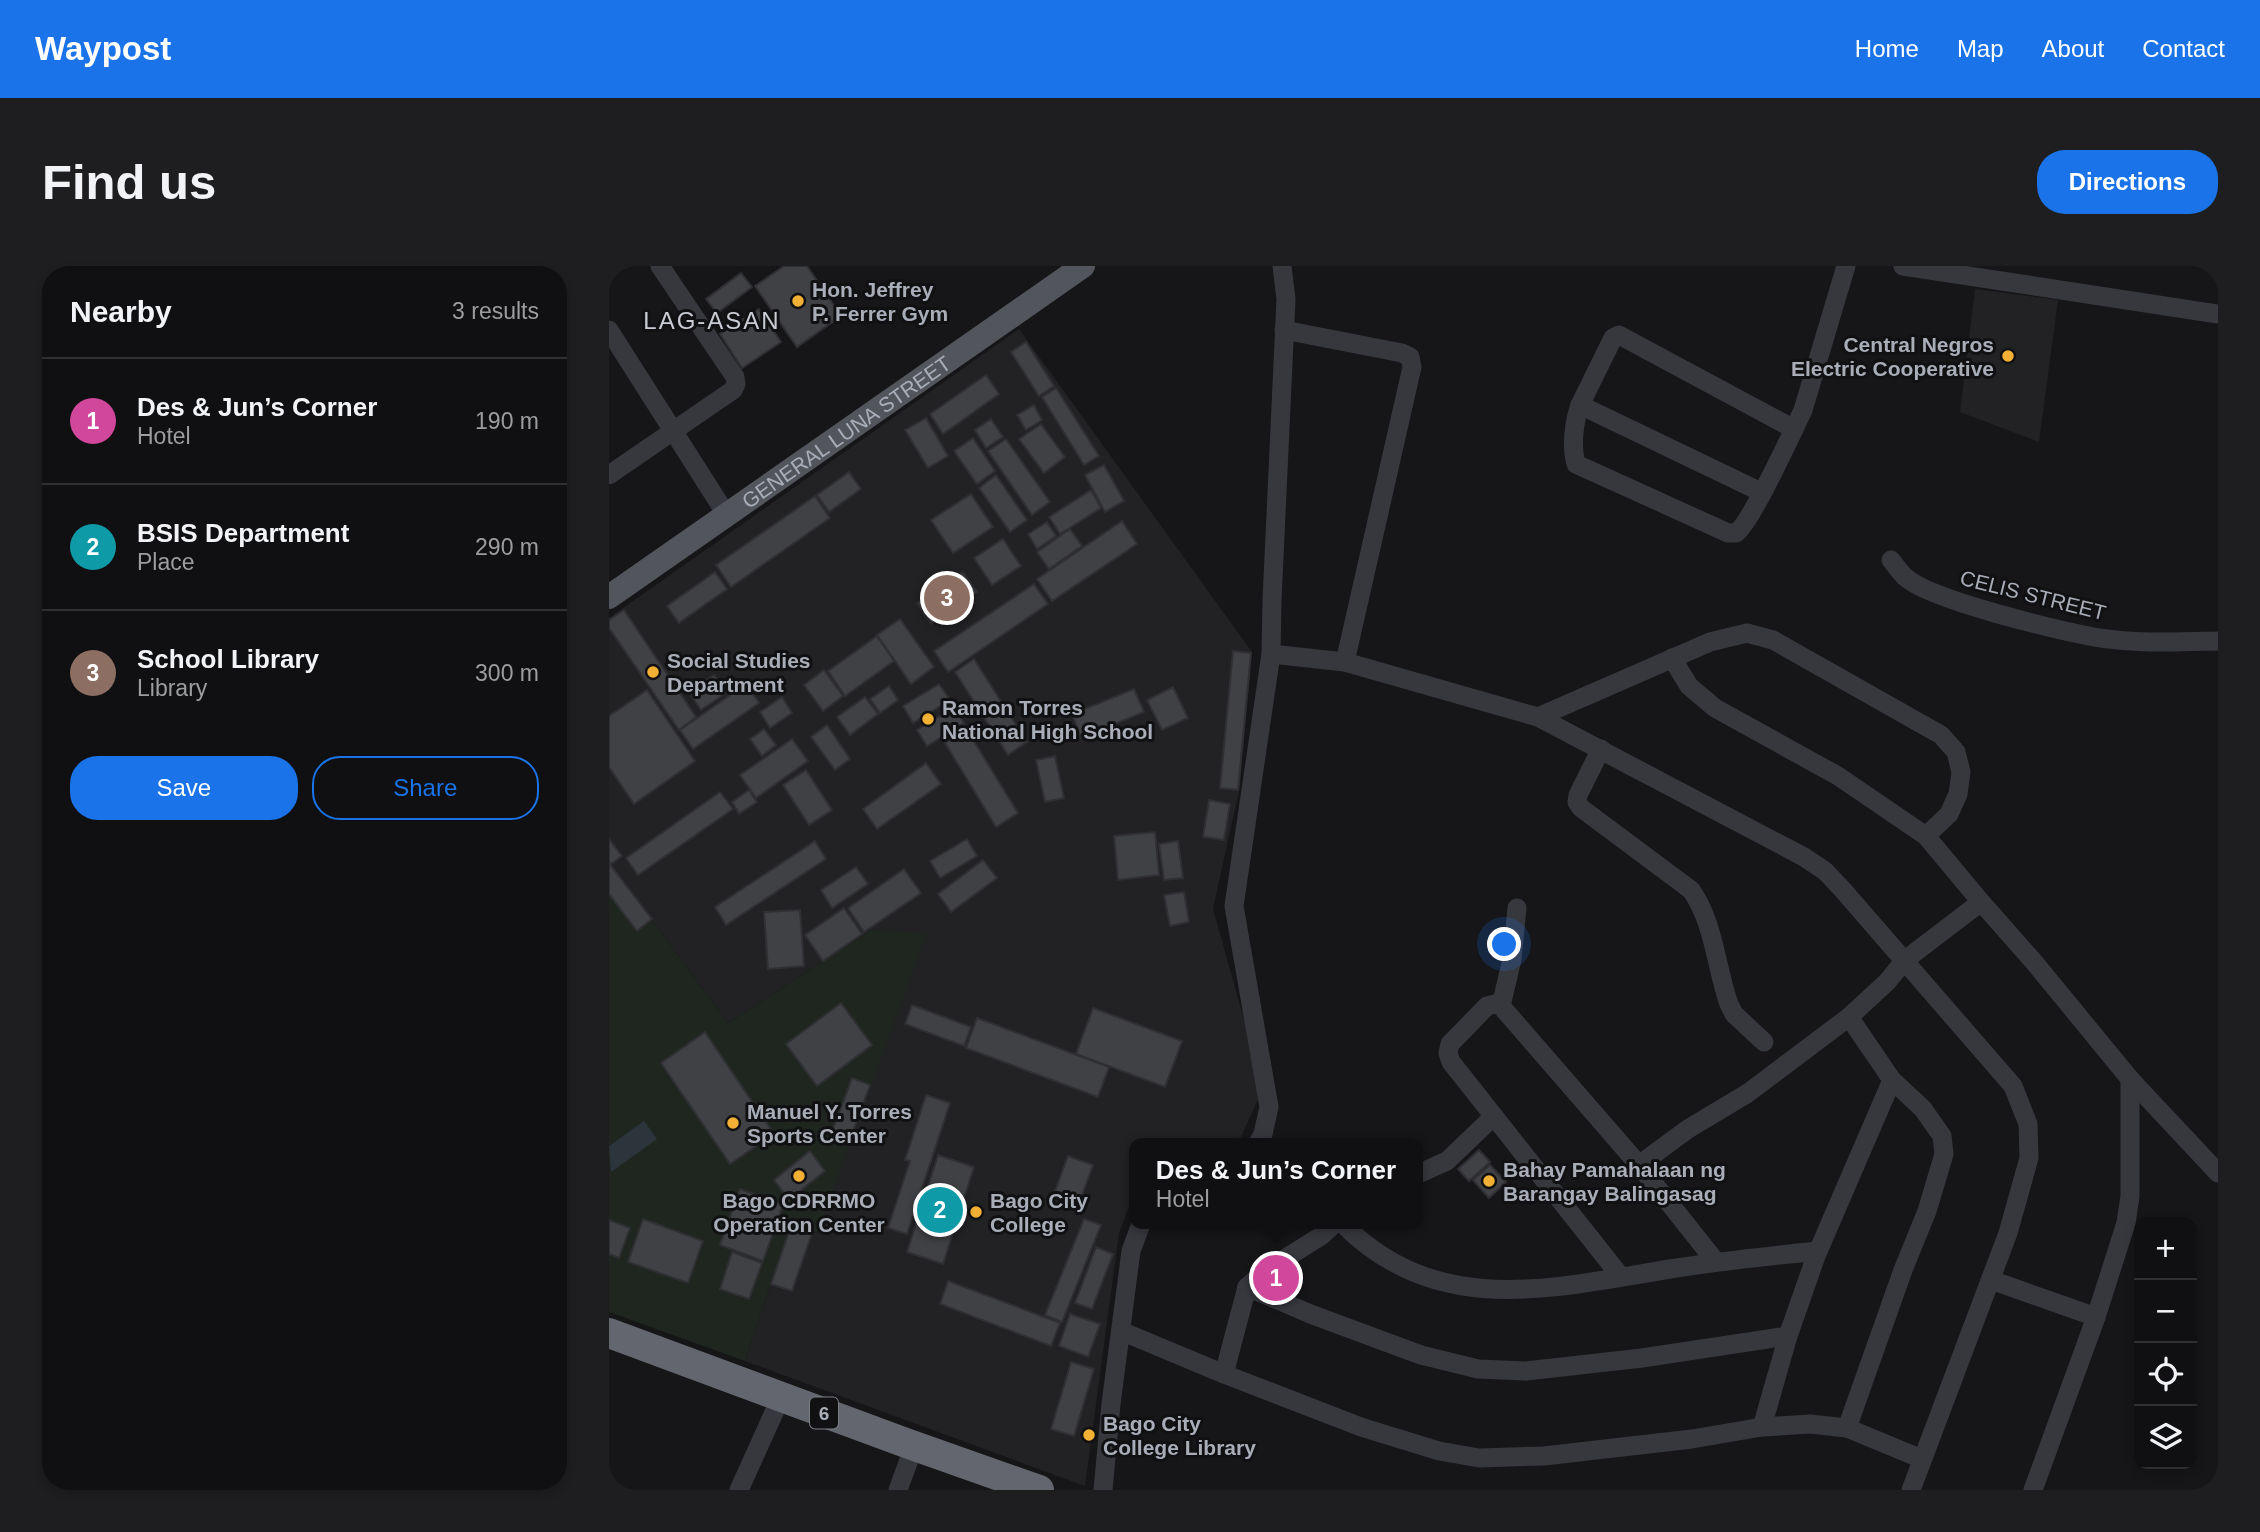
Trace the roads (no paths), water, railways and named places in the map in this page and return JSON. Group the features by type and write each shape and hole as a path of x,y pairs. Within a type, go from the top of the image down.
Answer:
{"highway":[{"name":"6","path":"609,1333 1039,1490"}],"main road":[{"name":"GENERAL LUNA STREET","path":"609,597 1083,266"}],"street":[{"path":"609,475 733,390 736,384 735,377 660,266"},
{"path":"1261,1138 1269,1107 1234,906 1271,654 1286,299 1282,266"},
{"path":"1794,429 1619,335 1613,338 1580,405 1574,455 1576,464 1581,467 1728,533 1736,533 1742,529 1794,429 1807,398 1846,266"},
{"path":"1903,266 2218,314"},
{"path":"609,330 726,514"},
{"path":"1284,330 1402,353 1410,357 1412,367 1345,662"},
{"path":"1580,405 1761,492"},
{"name":"CELIS STREET","path":"1891,560 1906,578 1938,594 2069,631 2095,637 2168,642 2218,641"},
{"path":"1538,717 1710,642 1747,633 1773,640 1941,735 1956,752 1961,772 1958,794 1949,814 1926,836"},
{"path":"1271,654 1345,662 1538,717 1804,857 1825,872 2013,1086 2028,1124 2029,1158 2008,1233 1911,1490"},
{"path":"1672,659 1689,686 1715,708 1838,776 1926,836 2130,1079 2218,1173"},
{"path":"1601,749 1577,802 1581,808 1691,890 1699,902 1706,922 1729,1004 1734,1014 1764,1042"},
{"path":"1639,1165 1688,1129 1748,1093 1849,1017 1888,982 1905,960 1981,902"},
{"path":"1501,1006 1511,966 1517,908"},
{"path":"1621,1277 1451,1062 1448,1053 1450,1044 1487,1006 1501,1006 1639,1165 1716,1262"},
{"path":"1847,1428 1927,1211 1944,1154 1942,1136 1923,1110 1892,1080 1849,1017"},
{"path":"2033,1490 2096,1317 2129,1208 2130,1079"},
{"path":"1762,1427 1788,1336 1818,1251 1892,1080"},
{"path":"1423,1172 1447,1161 1495,1116"},
{"path":"1103,1490 1131,1251 1139,1229"},
{"path":"1224,1374 1247,1287 1265,1271 1328,1229"},
{"path":"1349,1229 1400,1268 1448,1284 1473,1288 1520,1290 1554,1287 1716,1262 1818,1251"},
{"path":"1991,1280 2096,1317"},
{"path":"1247,1287 1313,1315 1421,1354 1478,1369 1527,1371 1642,1358 1788,1336"},
{"path":"1121,1331 1361,1427 1439,1451 1479,1458 1544,1456 1810,1423 1847,1428 1922,1459"},
{"path":"739,1490 781,1397"},
{"path":"898,1490 914,1446"}],"place":[{"name":"Hon. Jeffrey P. Ferrer Gym","path":"798,301"},
{"name":"Central Negros Electric Cooperative","path":"2008,356"},
{"name":"School Library","path":"947,598"},
{"name":"Social Studies Department","path":"653,672"},
{"name":"Ramon Torres National High School","path":"928,719"},
{"name":"Manuel Y. Torres Sports Center","path":"733,1123"},
{"name":"Bago CDRRMO Operation Center","path":"799,1176"},
{"name":"Bahay Pamahalaan ng Barangay Balingasag","path":"1489,1181"},
{"name":"BSIS Department","path":"940,1210"},
{"name":"Bago City College","path":"976,1212"},
{"name":"Des & Jun’s Corner","path":"1276,1278"},
{"name":"Bago City College Library","path":"1089,1435"}],"district":[{"name":"LAG-ASAN","path":"712,320"}]}
